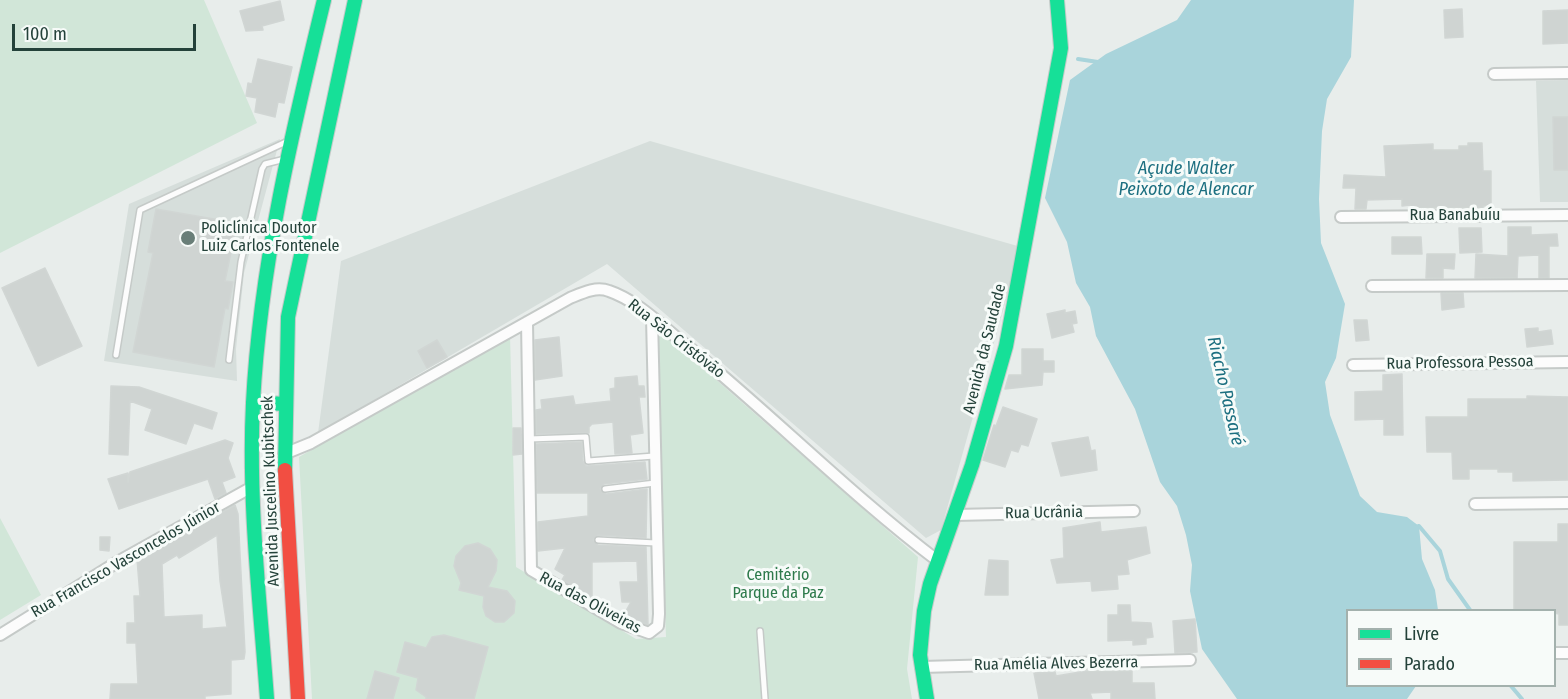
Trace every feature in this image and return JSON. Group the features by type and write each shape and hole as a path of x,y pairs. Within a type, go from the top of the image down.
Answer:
{"main road":[{"name":"Avenida Juscelino Kubitschek","path":"267,699 252,487 254,402 265,289 289,158 324,0"},
{"name":"Avenida Juscelino Kubitschek","path":"298,699 284,454 288,317 355,0"},
{"name":"Avenida da Saudade","path":"927,699 921,667 924,611 997,378 1017,295 1061,48 1057,0"},
{"path":"254,402 284,404"}],"street":[{"path":"1494,74 1568,73"},
{"name":"Rua Banabuíu","path":"1341,217 1568,215"},
{"path":"1372,286 1568,285"},
{"name":"Rua São Cristóvão","path":"284,454 311,443 570,298 602,289 623,297 652,318 722,375 880,515 938,561"},
{"name":"Rua das Oliveiras","path":"526,322 531,570 621,623 642,632 652,632 658,626 652,318"},
{"name":"Rua Professora Pessoa","path":"1353,365 1568,362"},
{"name":"Rua Francisco Vasconcelos Júnior","path":"0,635 119,561 252,487"},
{"path":"1475,504 1568,503"},
{"name":"Rua Ucrânia","path":"955,515 1134,511"},
{"name":"Rua Amélia Alves Bezerra","path":"921,667 1190,660"}],"lane":[{"path":"116,355 140,210 293,139"},
{"path":"229,360 241,262 262,169 265,164 289,158"},
{"path":"527,440 586,436 588,461 654,456"},
{"path":"605,489 655,483"},
{"path":"598,540 657,543"},
{"path":"760,631 765,699"}],"shaded area":[{"path":"1568,80 1568,202 1540,202 1536,81"},
{"name":"Policlínica Doutor Luiz Carlos Fontenele","path":"280,139 244,273 236,349 237,381 104,361 129,204"},
{"path":"650,141 1021,247 941,530 926,538 607,264 318,433 341,261"}],"green space":[{"path":"0,0 204,0 257,123 0,253"},
{"name":"Cemitério Parque da Paz","path":"663,333 918,557 907,669 912,699 312,699 299,457 510,335 516,567 636,639 666,637 654,337"},
{"path":"0,518 41,595 0,620"}],"water":[{"name":"Açude Walter Peixoto de Alencar","path":"1191,0 1354,0 1351,57 1327,99 1322,131 1319,199 1321,243 1345,304 1336,358 1325,382 1330,415 1360,496 1377,512 1407,517 1419,526 1422,559 1435,590 1438,609 1346,609 1346,687 1415,687 1407,699 1237,699 1202,649 1190,591 1192,565 1177,506 1160,482 1135,409 1096,336 1090,307 1076,283 1067,242 1045,198 1070,80 1106,54 1177,20"}],"building":[{"path":"280,1 284,20 262,26 263,30 246,31 240,11"},
{"path":"1462,9 1463,37 1445,38 1444,10"},
{"path":"1568,10 1568,43 1543,44 1543,11"},
{"path":"258,59 292,67 284,103 278,102 275,117 255,112 257,98 246,96 248,83 252,84"},
{"path":"1553,117 1568,117 1568,170 1554,170"},
{"path":"1468,143 1482,143 1483,171 1491,171 1491,206 1483,206 1483,208 1410,208 1410,205 1402,206 1402,199 1367,200 1366,209 1355,209 1356,188 1343,188 1344,175 1386,177 1384,146 1433,144 1433,150 1459,150 1459,146 1468,146"},
{"path":"156,209 237,223 225,281 233,282 228,309 225,308 214,367 133,352 153,253 148,252"},
{"path":"1508,227 1531,227 1531,235 1557,234 1558,246 1549,246 1549,278 1539,278 1539,255 1518,256 1517,278 1475,278 1476,254 1508,256"},
{"path":"1459,228 1481,228 1482,252 1460,253"},
{"path":"1392,237 1421,237 1422,254 1392,254"},
{"path":"1427,254 1455,254 1454,269 1443,268 1443,278 1426,278"},
{"path":"45,268 82,346 38,366 2,288"},
{"path":"1441,293 1463,293 1464,307 1442,310"},
{"path":"1065,310 1065,313 1075,311 1077,323 1072,324 1074,332 1052,338 1047,314"},
{"path":"1354,320 1367,320 1369,340 1356,341"},
{"path":"1538,328 1538,332 1551,330 1553,344 1527,347 1525,329"},
{"path":"559,337 562,376 535,380 535,340"},
{"path":"437,340 447,357 427,368 418,351"},
{"path":"1022,349 1043,349 1043,361 1054,361 1054,372 1043,372 1042,385 1005,389 1009,375 1022,375"},
{"path":"1402,374 1403,435 1384,435 1384,419 1355,420 1355,392 1383,391 1383,375"},
{"path":"637,376 638,386 644,386 645,397 639,397 643,433 630,435 632,453 615,454 613,422 592,424 589,427 589,433 536,434 536,410 542,409 541,400 573,396 575,405 611,401 610,389 615,388 615,378"},
{"path":"111,386 139,387 217,413 212,429 194,423 186,444 145,430 152,409 130,401 128,455 109,454"},
{"path":"1527,396 1568,397 1568,480 1513,481 1513,472 1498,472 1498,469 1469,469 1469,479 1453,479 1452,452 1427,452 1426,417 1468,417 1468,399 1527,399"},
{"path":"1003,407 1037,419 1028,446 1021,444 1018,452 1011,450 1005,467 983,460 994,425 996,426"},
{"path":"513,428 521,428 522,454 513,455"},
{"path":"1088,437 1091,451 1095,450 1097,470 1061,476 1052,443"},
{"path":"225,440 233,443 228,458 235,477 222,482 226,493 215,499 208,479 119,509 108,479 128,473 128,482 130,472"},
{"path":"582,442 583,461 586,466 645,462 647,479 604,484 600,489 606,494 647,489 646,538 598,535 593,540 598,545 646,547 648,625 623,616 631,602 622,602 620,582 638,582 637,561 592,562 592,597 562,580 565,575 555,569 565,548 538,551 538,522 588,516 588,493 537,493 536,444"},
{"path":"235,505 238,514 245,652 244,659 231,660 231,694 205,696 205,699 110,699 111,684 138,684 136,643 127,643 127,623 135,623 134,596 140,596 137,559","holes":["217,535 220,581 227,627 202,629 202,615 164,617 162,564 177,555 179,558"]},
{"path":"1100,522 1101,532 1146,527 1150,553 1127,560 1129,574 1117,575 1118,589 1092,591 1091,581 1057,583 1051,560 1064,558 1063,528"},
{"path":"1558,524 1568,524 1568,625 1559,625 1559,614 1556,613 1556,609 1514,609 1514,542 1558,542"},
{"path":"100,537 110,537 109,551 100,550"},
{"path":"478,543 490,549 497,560 496,571 488,587 507,591 515,601 514,613 504,622 495,622 486,616 483,607 484,596 459,590 461,583 454,566 456,556 465,546"},
{"path":"989,560 1008,561 1008,595 985,595"},
{"path":"1118,605 1130,605 1131,622 1151,623 1153,637 1146,638 1146,644 1133,645 1133,640 1108,641 1108,615 1118,615"},
{"path":"1195,619 1197,652 1175,653 1173,621"},
{"path":"444,635 488,647 474,699 426,699 416,690 418,678 397,672 405,642 426,648 432,637"},
{"path":"375,671 399,678 393,699 367,699"},
{"path":"1086,671 1132,671 1132,683 1154,683 1155,699 1111,699 1111,692 1090,693 1092,699 1039,699 1034,673 1055,672 1056,676"}],"waterway":[{"path":"1078,59 1098,62"},
{"name":"Riacho Passaré","path":"1416,527 1419,526 1440,551 1448,579 1469,609"},
{"name":"Riacho Passaré","path":"1512,687 1522,699"}],"traffic: fast":[{"path":"267,699 252,477 253,403 257,352 279,200 324,0"},
{"path":"285,470 288,317 355,0"},
{"path":"927,699 920,655 924,611 930,584 972,465 1006,346 1061,48 1057,0"},
{"path":"253,402 284,404"}],"traffic: jam":[{"path":"285,470 298,699"}],"place":[{"name":"Policlínica Doutor Luiz Carlos Fontenele","path":"188,238"}]}
